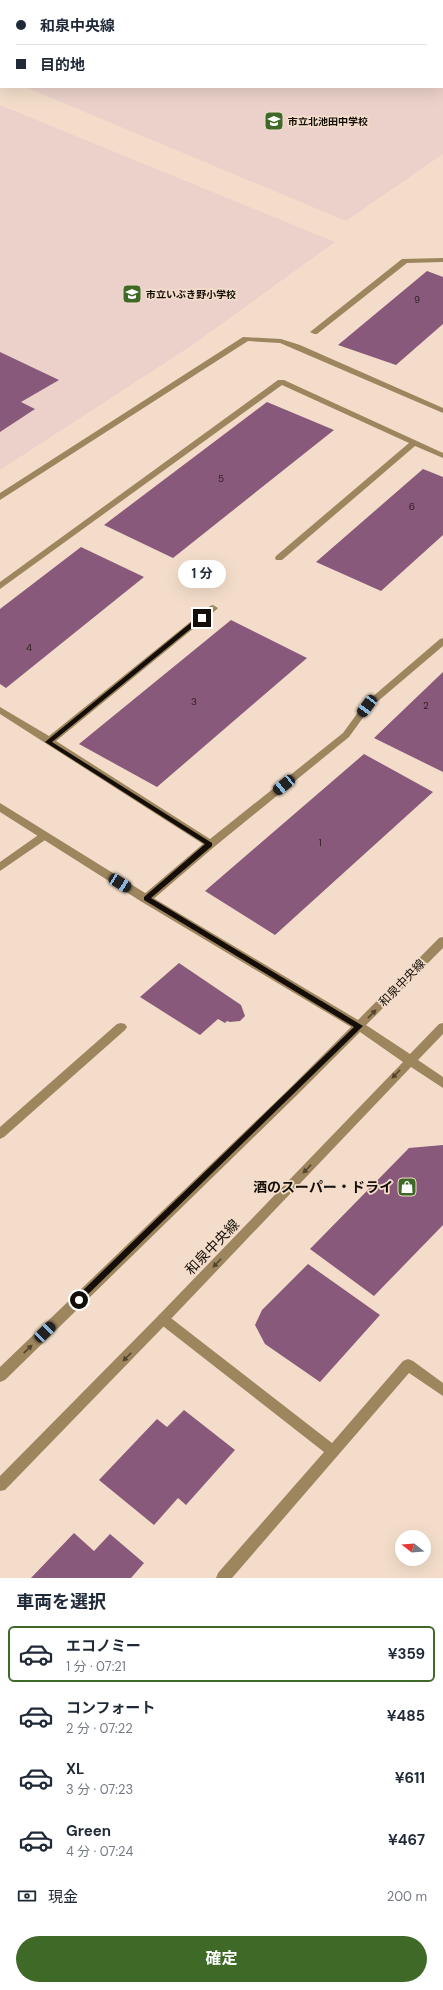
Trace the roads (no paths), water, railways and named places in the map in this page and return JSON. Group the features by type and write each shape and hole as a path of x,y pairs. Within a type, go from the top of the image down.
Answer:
{"street":[{"path":"314,332 405,261 443,260"},
{"path":"0,497 246,339 281,341 298,347 443,411"},
{"path":"0,586 281,382 443,456"},
{"path":"279,558 414,443"},
{"path":"48,742 213,608"},
{"path":"146,899 210,844 346,735 367,706 443,641"},
{"path":"0,710 210,844"},
{"path":"0,807 146,899 359,1026 443,1083"},
{"path":"0,867 44,836"},
{"name":"和泉中央線","path":"0,1376 359,1026 443,941"},
{"path":"0,1134 121,1027"},
{"name":"和泉中央線","path":"0,1485 164,1319 443,1027"},
{"path":"164,1319 334,1452"},
{"path":"223,1578 408,1365 443,1390"}],"place":[{"name":"市立北池田中学校","path":"274,121"},
{"name":"市立いぶき野小学校","path":"132,294"},
{"name":"酒のスーパー・ドライ","path":"407,1187"}]}
